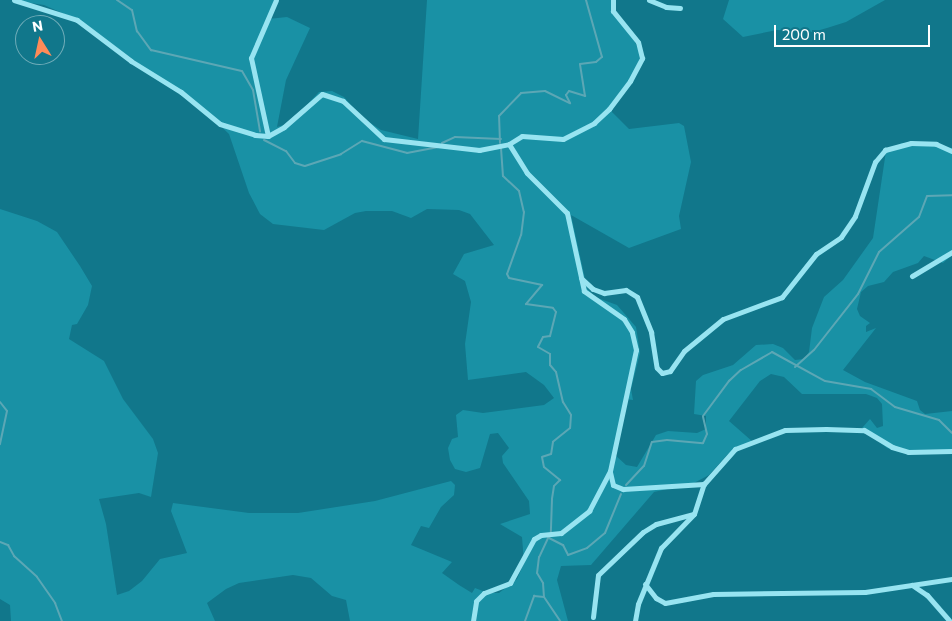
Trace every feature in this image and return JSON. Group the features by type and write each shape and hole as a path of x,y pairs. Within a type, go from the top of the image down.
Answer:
{"street":[{"path":"14,0 77,20 130,61 181,92 220,124 268,136"},
{"path":"268,136 251,58 276,0"},
{"path":"268,136 322,94 343,101 384,139 479,150 508,144 522,136 563,139 580,131 609,109 630,81 642,58 642,50 619,22 613,11 613,0"},
{"path":"649,0 666,7 680,8"},
{"path":"580,278 593,289 604,293 626,290 637,297 651,332 658,368 662,372 670,371 684,350 723,319 782,297 816,254 841,237 855,216 875,162 885,150 911,143 936,144 952,151"},
{"path":"473,621 476,601 484,593 510,583 534,539 546,534 553,534 589,511 610,471 636,350 632,332 624,319 584,291 567,213 526,173 508,144"},
{"path":"912,276 952,252"},
{"path":"635,621 645,584 661,548 694,514 704,484 735,450 785,430 864,430 892,447 908,452 952,451"},
{"path":"610,471 613,485 623,489 704,484"},
{"path":"593,617 598,575 643,532 656,524 694,514"},
{"path":"645,584 656,598 665,603 713,594 865,592 952,579"},
{"path":"912,585 927,595 950,621"}],"shaded area":[{"path":"11,0 276,0 268,19 287,17 310,28 286,80 277,127 290,123 319,92 332,91 344,97 360,116 381,130 418,139 427,0 613,0 614,10 632,34 640,54 639,66 612,103 612,112 629,129 679,123 684,126 691,162 679,216 681,229 629,248 571,215 587,288 595,297 617,305 636,327 640,353 631,389 633,400 626,399 614,454 626,465 637,467 656,435 668,431 697,433 706,429 706,416 694,414 696,381 703,375 733,365 756,345 773,344 783,348 795,360 804,359 809,352 812,328 824,297 843,280 873,238 886,151 902,143 952,148 952,255 943,263 924,256 918,263 893,272 884,282 868,286 861,292 857,309 860,316 870,323 866,326 866,332 876,328 843,370 865,382 917,401 920,410 925,414 952,411 952,452 920,450 902,453 887,448 862,428 870,419 877,428 883,426 882,404 877,398 866,394 802,394 784,377 771,374 760,381 729,421 753,442 727,455 709,475 694,483 654,492 591,565 561,566 557,580 568,621 350,621 346,600 332,596 311,578 293,575 239,583 226,589 207,603 215,621 11,621 10,605 0,599 0,209 37,221 57,232 80,266 92,286 88,305 77,324 72,325 69,339 104,361 123,399 153,439 158,453 151,497 139,493 99,499 106,524 117,595 129,591 142,581 160,559 187,553 171,511 173,503 249,513 298,513 375,501 451,481 455,485 454,495 441,507 429,528 421,526 411,545 452,562 442,573 472,593 475,588 488,593 499,593 517,579 524,563 522,537 500,524 530,514 529,501 503,463 502,456 509,448 498,433 490,434 480,468 466,472 455,469 450,460 448,448 452,439 458,437 456,415 463,410 483,413 544,405 554,398 544,385 526,372 468,380 465,344 471,302 465,281 453,274 464,254 494,245 470,214 459,210 427,209 411,218 392,211 366,211 355,213 324,230 273,224 260,214 249,193 229,134 207,113 80,21 44,5"},
{"path":"729,0 885,0 846,22 813,32 777,30 743,37 723,19"}],"waterway":[{"path":"117,0 132,10 137,31 151,50 242,71 253,90 260,131"},
{"path":"500,143 499,116 521,93 545,91 570,103 566,95 569,91 585,96 580,64 596,62 602,57 586,0"},
{"path":"442,143 455,137 501,139"},
{"path":"264,140 286,151 295,163 305,166 341,154 362,141 407,153 438,147"},
{"path":"501,148 503,176 519,191 524,212 521,235 507,274 509,278 542,285 526,304 553,308 556,312 550,336 543,337 538,347 550,354 550,365 556,372 563,402 571,415 570,428 553,442 551,454 542,457 544,467 560,480 554,486 551,532"},
{"path":"795,367 814,350 858,294 879,252 919,217 927,196 952,195"},
{"path":"626,485 644,466 652,442 667,440 703,443 707,434 703,416 729,381 741,370 772,352 825,381 871,389 895,407 939,420 952,433"},
{"path":"0,402 7,411 0,444"},
{"path":"549,538 563,545 568,555 587,548 605,533 621,494"},
{"path":"549,536 539,557 537,573 543,583 544,597 560,621"},
{"path":"0,542 8,545 14,556 37,577 55,603 62,621"},
{"path":"525,621 534,596 544,597"}]}
